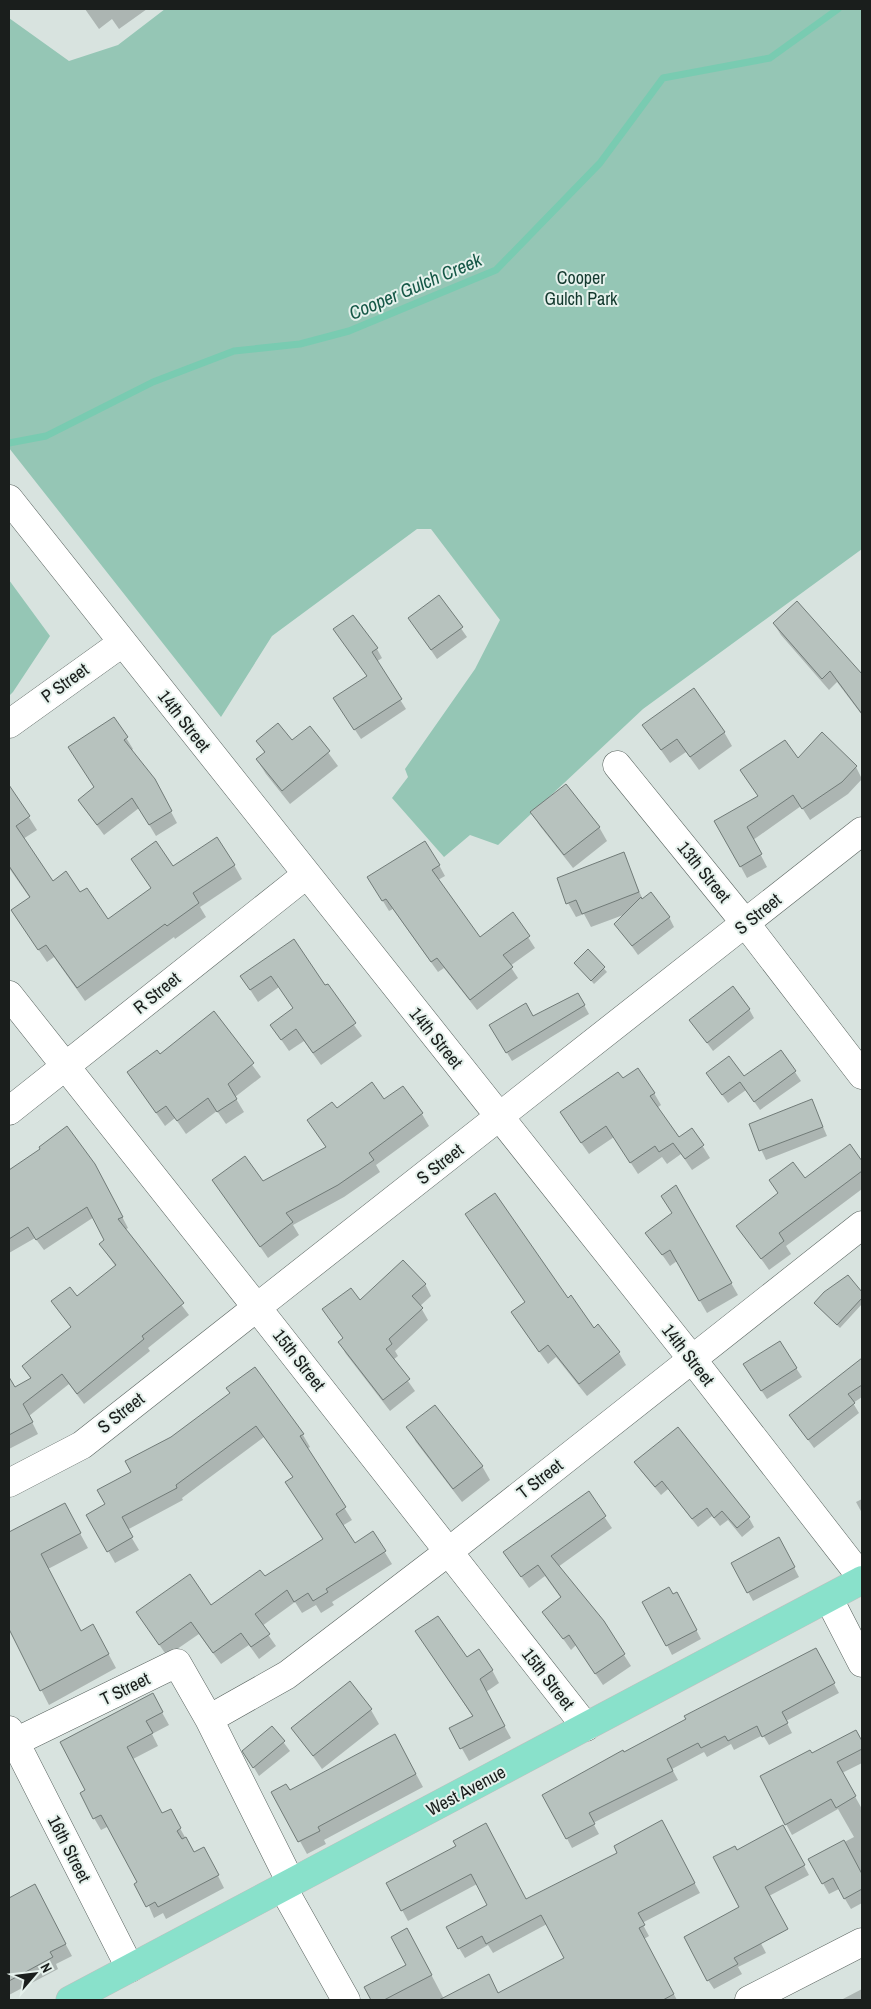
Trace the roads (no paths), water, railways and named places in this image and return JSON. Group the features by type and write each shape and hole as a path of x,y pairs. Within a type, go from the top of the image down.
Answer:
{"main road":[{"name":"West Avenue","path":"70,2000 828,1599 862,1579"}],"street":[{"name":"14th Street","path":"9,499 692,1359 862,1579"},
{"name":"P Street","path":"9,724 122,643"},
{"name":"13th Street","path":"616,765 746,924 862,1075"},
{"name":"S Street","path":"9,1483 82,1445 862,831"},
{"name":"R Street","path":"9,1111 306,874"},
{"name":"15th Street","path":"9,995 64,1068 256,1307 586,1727"},
{"name":"T Street","path":"209,1719 287,1675 448,1552 862,1225"},
{"path":"828,1599 862,1663"},
{"name":"T Street","path":"11,1739 176,1663 209,1719 287,1886"},
{"name":"16th Street","path":"11,1739 130,1968"},
{"path":"287,1886 346,2000"},
{"path":"749,2000 862,1942"}],"waterway":[{"name":"Cooper Gulch Creek","path":"9,443 46,436 153,382 234,351 300,344 349,331 496,270 600,163 663,78 770,58 838,9"}],"park label":[{"name":"Cooper Gulch Park","path":"581,288"}]}
